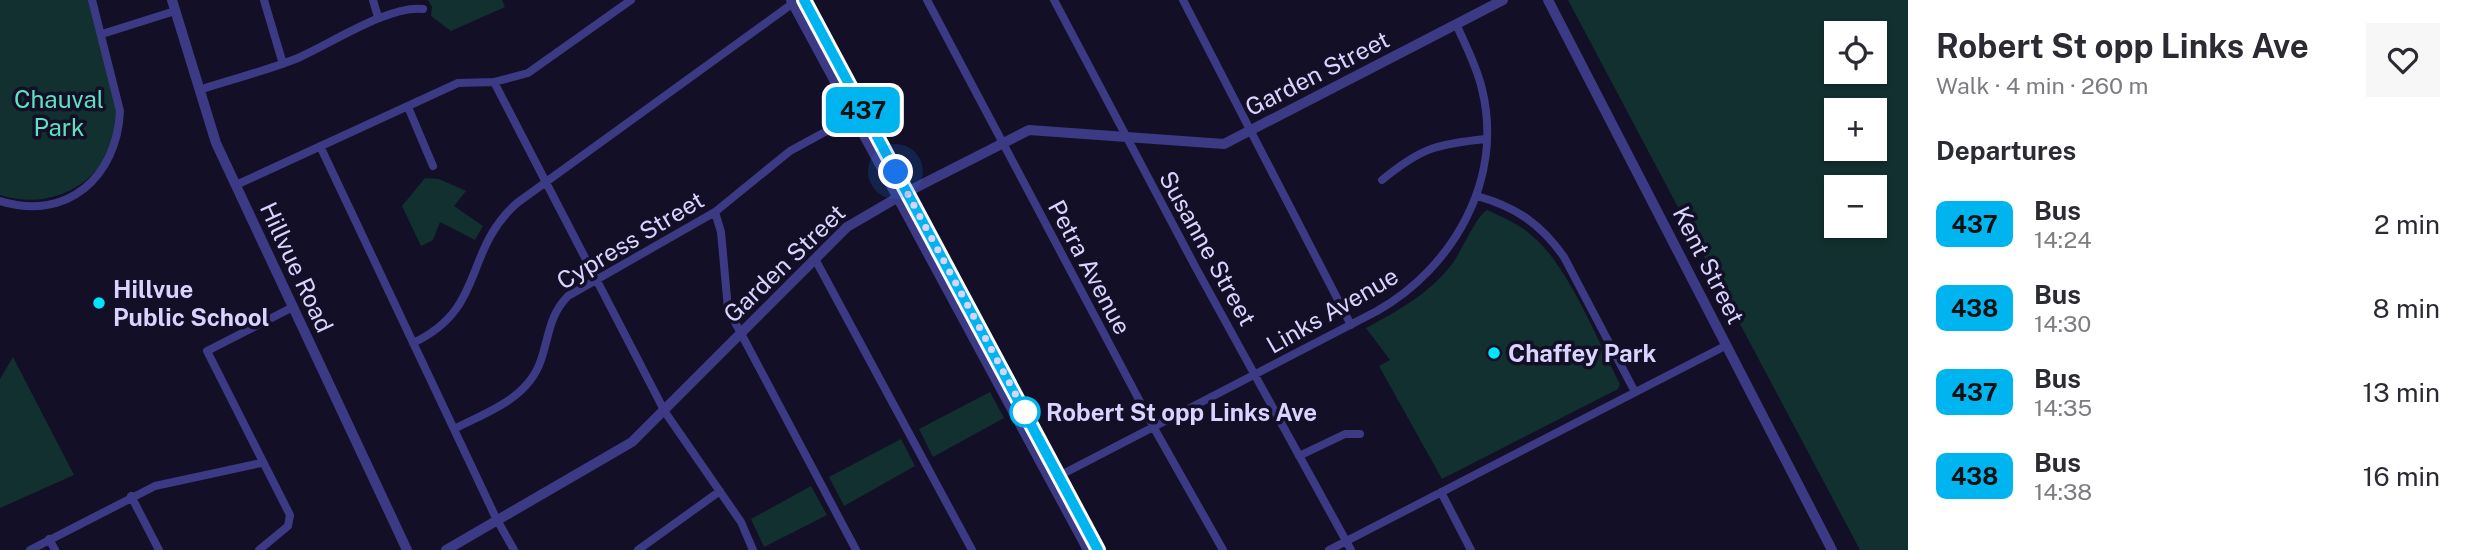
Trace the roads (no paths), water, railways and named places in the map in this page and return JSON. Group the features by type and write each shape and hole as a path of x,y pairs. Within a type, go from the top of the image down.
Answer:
{"street":[{"path":"0,201 30,206 60,202 85,188 104,169 116,145 120,111 92,0"},
{"path":"264,0 283,64"},
{"path":"373,0 379,18"},
{"path":"236,185 458,83 494,82 528,73 631,0"},
{"name":"Petra Avenue","path":"927,0 1154,428 1223,550"},
{"name":"Susanne Street","path":"1054,0 1351,550"},
{"path":"1183,0 1351,325"},
{"name":"Garden Street","path":"446,550 496,519 617,453 665,412 853,222 902,195 1033,130 1218,145 1503,0"},
{"name":"Kent Street","path":"1548,0 1832,550"},
{"path":"796,1 864,111 902,195"},
{"path":"796,1 853,117 902,195 1055,478 1098,550"},
{"path":"413,343 434,333 454,315 468,291 490,233 510,209 796,1"},
{"path":"102,34 174,6"},
{"name":"Hillvue Road","path":"174,6 216,143 407,548"},
{"path":"199,90 283,64 379,18 407,8 423,9"},
{"name":"Links Avenue","path":"1055,478 1394,302 1424,278 1454,241 1478,195 1486,139 1482,88 1456,24"},
{"path":"494,82 665,412 741,522 754,550"},
{"path":"408,107 433,166"},
{"name":"Cypress Street","path":"454,429 501,405 527,386 541,362 554,313 568,296 715,212 790,150 864,111"},
{"path":"1382,180 1418,152 1452,142 1486,139"},
{"path":"320,146 496,519 514,550"},
{"path":"1478,195 1518,211 1538,224 1552,240 1564,257 1635,392"},
{"path":"715,212 721,232 727,309 856,550"},
{"path":"815,259 972,550"},
{"path":"260,550 288,526 289,515 207,352 293,307"},
{"path":"1329,550 1727,345"},
{"path":"1299,456 1345,434 1360,434"},
{"path":"30,550 155,486 261,463"},
{"path":"1055,478 1088,550"},
{"path":"638,550 720,491"},
{"path":"1441,492 1471,550"},
{"path":"131,496 159,550"},
{"path":"49,539 55,550"}],"place":[{"name":"Hillvue Public School","path":"99,303"},
{"name":"Chaffey Park","path":"1494,353"},
{"name":"Robert St opp Links Ave","path":"1025,412"}],"park label":[{"name":"Chauval Park","path":"59,113"}]}
